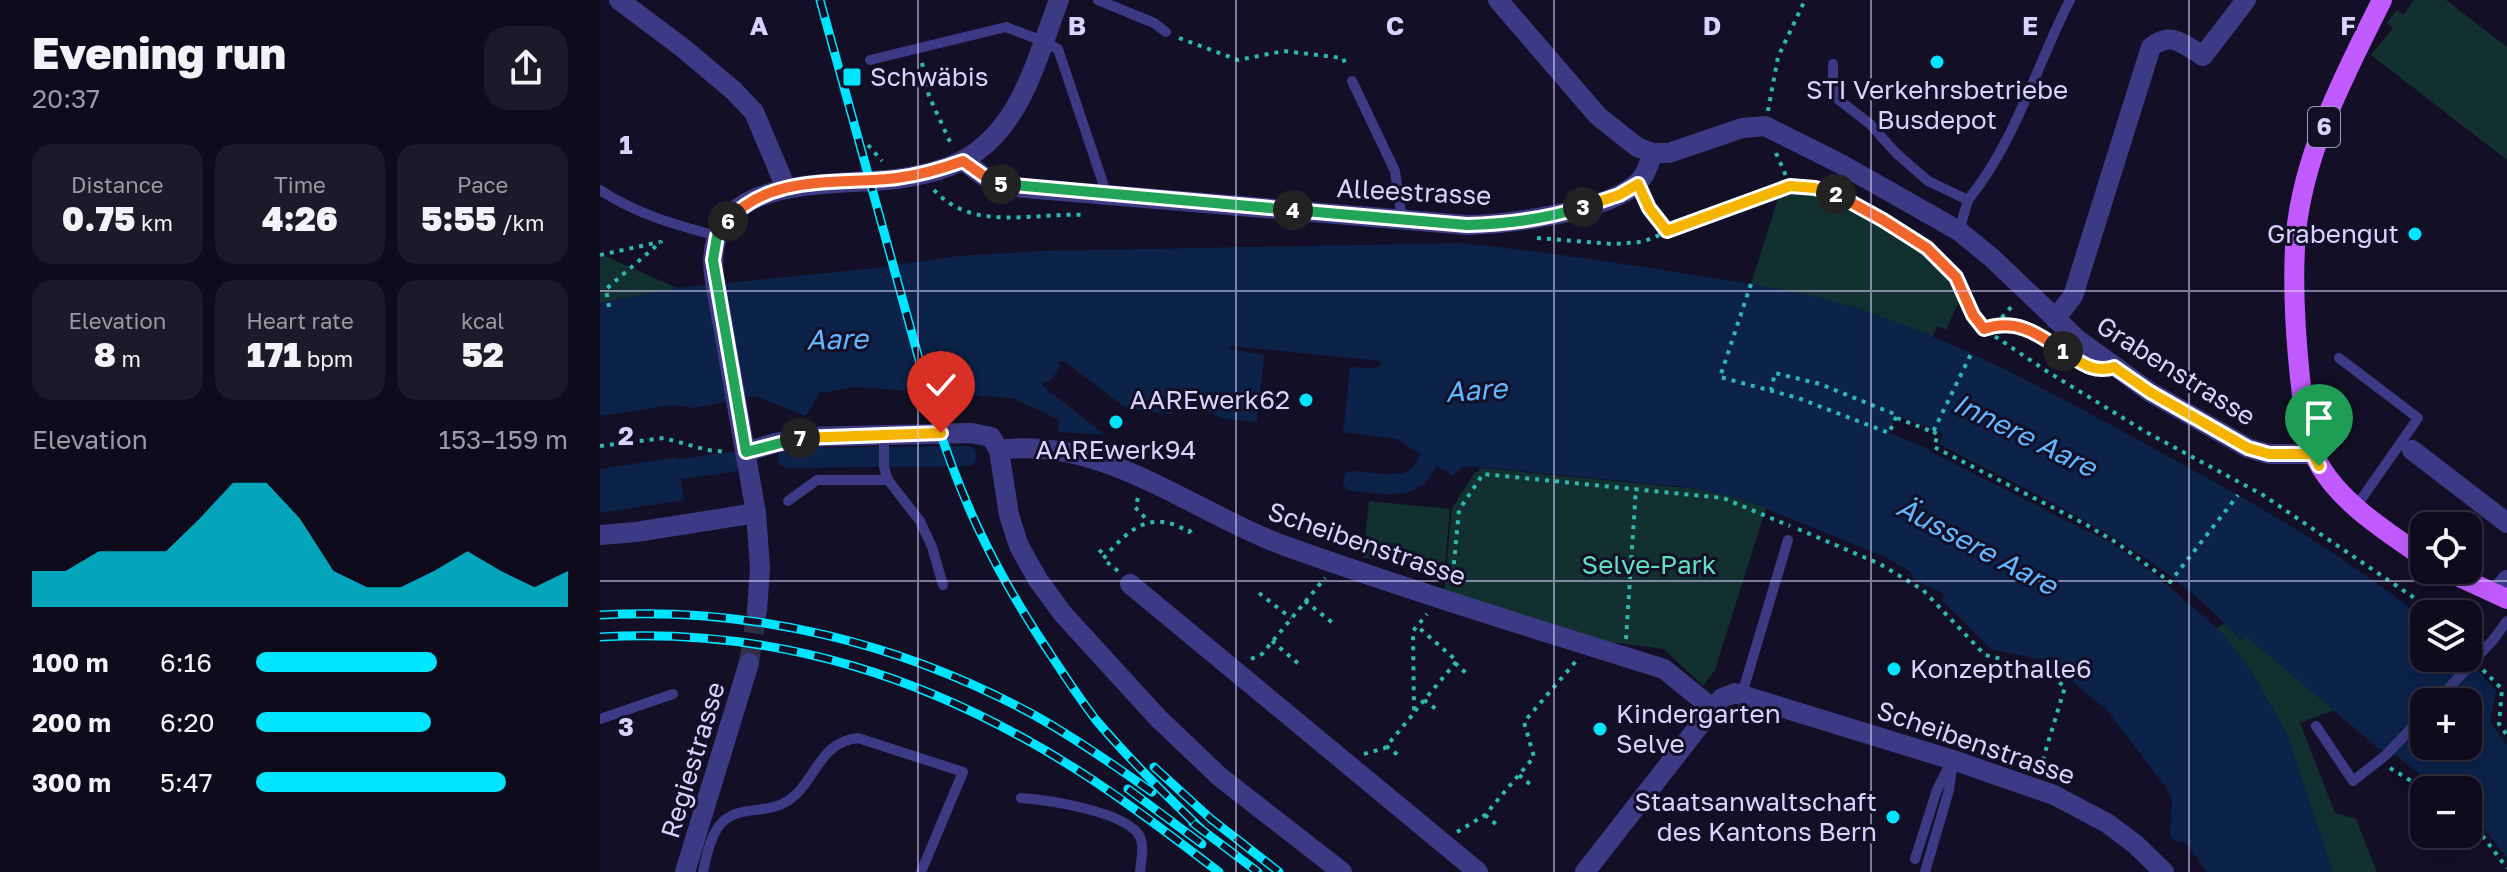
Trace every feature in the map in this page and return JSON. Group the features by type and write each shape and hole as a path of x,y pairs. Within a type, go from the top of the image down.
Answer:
{"main road":[{"name":"6","path":"2382,0 2344,77 2311,165 2297,230 2297,350 2306,428 2313,454 2332,484 2355,508 2410,548"},
{"path":"2482,584 2503,591"}],"street":[{"path":"619,0 683,48 754,112 786,188"},
{"path":"757,611 760,568 756,513 714,275 717,236 733,215 763,194 786,188 920,175 963,161 986,145 1006,123 1024,89 1059,0"},
{"path":"1498,0 1598,116 1637,147 1653,153 1669,153 1742,128 1765,126"},
{"name":"Grabenstrasse","path":"2055,319 2073,296 2151,47 2162,39 2175,39 2203,56 2246,0"},
{"name":"Grabenstrasse","path":"1765,126 1839,163 1959,231 2086,347 2138,384 2248,448 2269,454 2313,454"},
{"path":"1638,184 1653,153"},
{"name":"Alleestrasse","path":"963,161 999,184 1467,225 1535,219 1579,209 1619,195 1638,184"},
{"path":"748,461 775,443 806,437 884,442 981,434 991,437 999,450 1006,501 1016,538 1034,573 1063,614 1158,718 1220,777 1342,872"},
{"name":"Scheibenstrasse","path":"999,450 1040,447 1104,462 1263,537 1664,669 1712,708"},
{"path":"2412,450 2507,523"},
{"path":"600,535 756,513"},
{"path":"1130,584 1478,872"},
{"name":"Regiestrasse","path":"685,872 749,663"},
{"path":"1585,872 1712,708 1728,695 1742,694"},
{"name":"Scheibenstrasse","path":"1742,694 2015,780 2074,804 2135,844 2164,872"}],"lane":[{"path":"1098,0 1154,23 1166,32"},
{"path":"1959,231 1968,200 1985,179 2024,104 2070,0"},
{"path":"870,60 1006,27 1058,49 1107,195"},
{"path":"1833,64 1833,83 1839,100 1870,124 1896,153 1928,181 1968,200"},
{"path":"1352,81 1395,171 1402,220"},
{"path":"600,190 673,225 717,236"},
{"path":"2339,358 2418,418 2355,508"},
{"path":"884,442 884,467 888,480 920,521 932,547 943,585"},
{"path":"788,501 817,480 888,480"},
{"path":"1742,694 1788,540"},
{"path":"2482,651 2507,621"},
{"path":"2449,688 2464,672"},
{"path":"600,719 673,694"},
{"path":"2316,726 2353,781 2382,759 2410,730"},
{"path":"703,872 720,825 732,815 781,805 793,796 822,758 842,739 858,738 963,772 921,872"},
{"path":"1915,859 1937,790 1953,760"},
{"path":"1925,872 1949,790 1953,760"},
{"path":"1021,798 1068,804 1107,816 1132,828 1142,842 1140,872"}],"path":[{"path":"1765,126 1778,57 1805,0"},
{"path":"1166,32 1238,60 1284,51 1343,58 1352,81"},
{"path":"919,49 929,96 945,133 963,161"},
{"path":"1638,184 1649,208 1667,231"},
{"path":"1525,237 1612,244 1642,242 1790,186 1815,188 1838,195 1927,248 1956,277 1973,315 1984,329 2146,432 2263,495 2417,600"},
{"path":"609,307 606,289 662,241 673,225"},
{"path":"600,255 662,241"},
{"path":"1751,284 1720,377 1798,398 1889,433 1896,417"},
{"path":"1995,325 2007,310"},
{"path":"1984,329 1995,325 2018,325 2062,350"},
{"path":"1933,431 1971,354"},
{"path":"1771,390 1775,373 1820,384 1933,431 1938,434 1934,447 2085,524 2170,582 2238,495"},
{"path":"600,446 664,438 707,450 728,452 748,461"},
{"path":"1624,657 1636,488"},
{"path":"1130,584 1103,559 1125,533 1143,523 1166,523 1189,532 1191,530"},
{"path":"1099,550 1105,555"},
{"path":"1231,668 1262,654 1319,585"},
{"path":"1259,593 1291,618"},
{"path":"1305,601 1334,624"},
{"path":"1414,713 1413,631 1426,616"},
{"path":"1417,626 1457,661 1455,663 1466,673"},
{"path":"1272,641 1300,665"},
{"path":"1343,761 1386,746 1455,663"},
{"path":"1441,842 1485,815 1534,757 1524,722 1575,663"},
{"path":"2482,668 2502,689 2499,724 2507,735"},
{"path":"1424,700 1436,709"},
{"path":"1386,746 1398,755"},
{"path":"2382,759 2410,779"},
{"path":"1519,775 1531,785"},
{"path":"1485,815 1497,825"},
{"path":"2482,835 2507,868"}],"green space":[{"path":"2414,0 2446,0 2507,47 2507,160 2371,55 2393,28 2387,23 2397,10 2403,15"},
{"path":"1780,192 1816,192 1850,204 1919,247 1962,295 1946,330 1937,326 1932,338 1850,306 1751,284"},
{"path":"605,256 677,288 600,303 600,257"},
{"name":"Selve-Park","path":"1481,468 1708,490 1766,508 1715,670 1703,686 1664,649 1586,639 1444,592 1452,508 1475,472"},
{"path":"1369,501 1450,509 1445,566 1363,558"},
{"path":"2225,623 2240,640 2245,635 2334,710 2300,723 2335,813 2356,819 2377,872 2333,872 2287,733 2217,628"}],"water":[{"path":"1460,243 1754,284 1834,301 1897,322 2026,380 2258,507 2324,547 2410,608 2410,672 2479,672 2496,691 2490,722 2507,745 2507,858 2482,826 2482,776 2422,776 2398,757 2379,749 2246,636 2240,640 2174,579 2137,553 2099,529 1939,444 1943,434 1897,415 1890,433 1929,449 2113,544 2153,573 2217,628 2253,674 2287,733 2333,872 2207,872 2185,842 2175,841 2170,836 2172,800 2166,787 2106,709 2047,661 1991,649 1942,600 1944,594 1913,579 1911,572 1885,557 1745,500 1693,488 1468,466 1452,476 1397,439 1343,432 1350,367 1373,368 1381,365 1380,361 1229,346 1230,349 1264,355 1257,422 1225,419 1173,398 1172,414 1127,409 1065,362 1059,361 1060,368 1049,382 1042,382 1043,386 1105,435 1058,432 1059,420 1013,398 853,387 820,392 806,416 755,396 694,408 672,405 600,416 600,303 677,288 877,268 957,256 1042,251"},
{"path":"677,457 684,500 600,513 600,469"}],"waterway":[{"path":"788,458 967,456"},
{"path":"1353,481 1404,483 1418,476 1429,460"},
{"path":"600,480 731,462"}],"tunnel":[{"path":"749,663 757,611"}],"railway":[{"path":"820,0 933,410 978,529 1023,612 1089,710 1134,762 1201,829"},
{"path":"600,615 713,617 769,624 878,649 932,668 1034,715 1152,792"},
{"path":"600,637 665,636 729,641 791,651 852,666 911,686 969,710 1026,739 1082,773 1219,872"},
{"path":"1154,767 1211,819 1279,872"},
{"path":"1128,789 1202,844"},
{"path":"1193,823 1258,872"}],"place":[{"name":"STI Verkehrsbetriebe Busdepot","path":"1937,62"},
{"name":"Schwäbis","path":"852,77"},
{"name":"Grabengut","path":"2415,234"},
{"name":"AAREwerk62","path":"1306,400"},
{"name":"AAREwerk94","path":"1116,422"},
{"name":"Konzepthalle6","path":"1894,669"},
{"name":"Kindergarten Selve","path":"1600,729"},
{"name":"Staatsanwaltschaft des Kantons Bern","path":"1893,817"}],"route":[{"path":"941,433 806,437 746,452 713,260 717,236 733,215 754,199 774,190 920,175 963,161 988,179 1014,187 1467,225 1535,219 1579,209 1619,195 1638,184 1649,208 1667,231 1790,186 1815,188 1838,195 1927,248 1956,277 1973,315 1984,329 1995,325 2018,325 2096,370 2114,367 2150,392 2248,448 2269,454 2313,454 2319,466"}],"water label":[{"name":"Aare","path":"837,339"},
{"name":"Aare","path":"1476,390"},
{"name":"Innere Aare","path":"2025,435"},
{"name":"Äussere Aare","path":"1977,546"}]}
